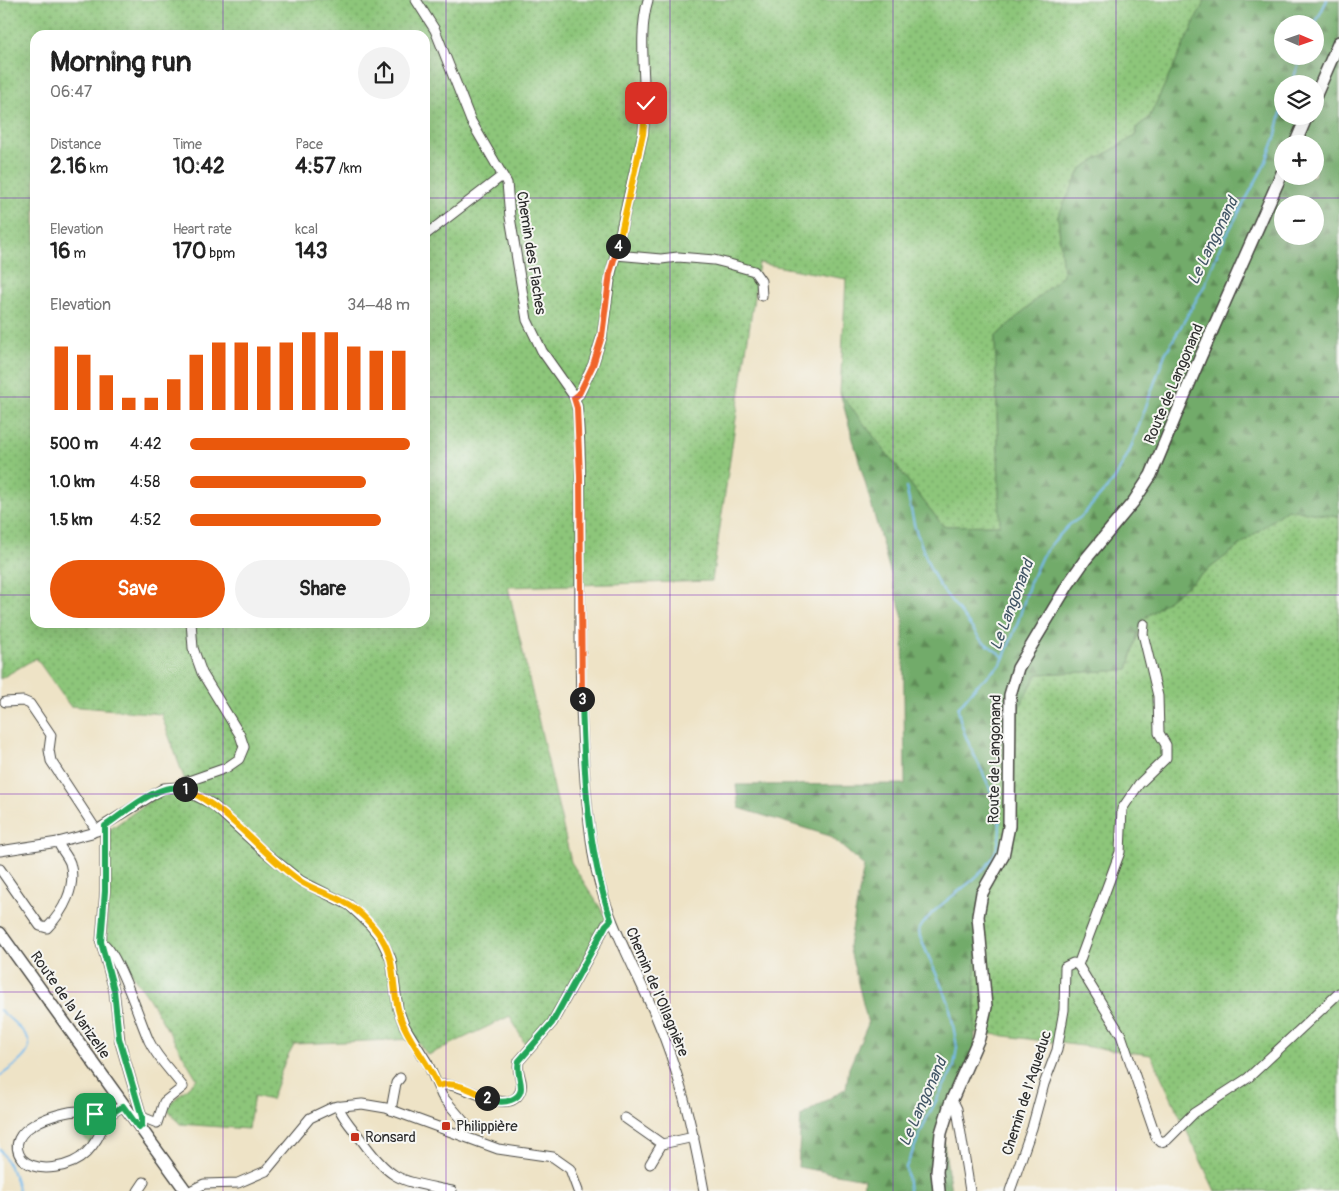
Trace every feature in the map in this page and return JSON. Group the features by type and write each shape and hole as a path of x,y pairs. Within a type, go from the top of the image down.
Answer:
{"main road":[{"path":"1324,76 1339,42"},
{"name":"Route de Langonand","path":"939,1191 938,1148 950,1104 979,1038 986,1007 978,916 982,892 1003,856 1010,826 1010,695 1013,680 1024,657 1069,583 1085,560 1134,501 1151,474 1276,185"},
{"name":"Route de la Varizelle","path":"0,933 123,1106 141,1122 186,1191"}],"street":[{"name":"Chemin des Flaches","path":"416,0 435,30 471,122 507,183 510,217 527,320 538,344 574,398"},
{"path":"574,398 579,394 598,350 605,318 610,273 616,254 645,122 644,21 648,0"},
{"path":"430,231 502,176"},
{"path":"616,254 661,259 678,257 726,262 754,271 759,275 763,288 762,296"},
{"name":"Chemin de l'Ollagnière","path":"574,398 577,408 580,476 580,634 585,774 594,854 611,920 667,1044 694,1137 704,1191"},
{"name":"Chemin de l'Aqueduc","path":"1010,1191 1057,1050 1064,1010 1065,967 1072,963 1078,965 1120,852 1122,809 1139,784 1166,758 1167,752 1159,734 1158,696 1143,634 1144,624"},
{"path":"0,850 58,842 97,831 159,790 178,787 180,784 226,768 239,759 244,747 240,735 202,673 193,648 191,628"},
{"path":"5,702 23,701 34,708 51,735 48,750 51,761 97,831"},
{"path":"178,787 212,804 260,849 301,881 349,905 380,937 391,959 400,1018 428,1064 448,1104 465,1123 464,1135"},
{"path":"101,942 107,946 127,986 148,1040 183,1087 164,1102 157,1123 141,1122 119,1038 114,990 101,942 105,891 105,826"},
{"path":"0,870 47,933 68,897 70,863 58,842"},
{"path":"438,1086 445,1084 457,1085 495,1101 509,1101 517,1097 522,1086 517,1068 519,1061 552,1023 606,925 611,920"},
{"path":"1078,965 1121,1034 1156,1137 1160,1142 1167,1140 1194,1113 1248,1078 1339,993"},
{"path":"391,1110 396,1083 400,1078"},
{"path":"190,1191 204,1184 238,1183 266,1171 310,1118 319,1112 338,1106 362,1104 391,1110 503,1150 553,1157 570,1169 578,1191"},
{"path":"950,1104 957,1109 970,1191"},
{"path":"103,1119 95,1114 78,1111 58,1113 44,1117 19,1134 16,1144 18,1154 32,1165 48,1167 66,1164 88,1151 100,1134 103,1119 123,1106"},
{"path":"338,1106 374,1159 391,1175 410,1182 452,1191"},
{"path":"625,1118 662,1144"},
{"path":"650,1164 662,1144 694,1137"},
{"path":"138,1191 144,1182"}],"green space":[{"path":"0,0 1205,0 1149,118 1137,127 1135,136 1081,169 1058,216 1063,275 995,337 1000,525 943,526 840,393 846,279 759,263 712,581 508,587 571,862 606,917 550,1023 526,1046 510,1016 428,1055 415,1039 294,1044 285,1061 271,1100 254,1096 248,1129 180,1124 166,1107 197,1079 148,997 107,940 109,830 163,792 187,786 161,714 70,706 36,658 0,679"},
{"path":"1205,0 1339,0 1339,517 1287,509 1141,621 1128,670 1037,674 995,752 997,824 975,966 975,1047 942,1131 951,1191 863,1191 864,1179 798,1167 801,1116 846,1088 849,1068 868,1024 849,946 864,866 830,836 739,808 736,785 905,784 903,618 840,393 943,526 1000,525 995,337 1063,275 1058,216 1081,169 1135,136 1137,127 1149,118"},
{"path":"1287,509 1339,517 1339,1191 1215,1191 1151,1055 975,1032 975,966 997,824 995,752 1037,674 1128,670 1141,621"},
{"path":"76,1115 97,1119 100,1123 90,1144 79,1131"}],"waterway":[{"name":"Le Langonand","path":"1320,15 1327,0"},
{"name":"Le Langonand","path":"1295,75 1298,65"},
{"name":"Le Langonand","path":"909,1191 906,1167 926,1120 954,1067 957,1047 949,1003 920,937 919,930 944,902 983,870 991,860 999,842 1000,823 996,803 962,726 958,708 976,686 1001,664 1017,625 1030,582 1042,556 1069,525 1081,517 1114,480 1130,450 1165,354 1205,285 1219,249 1264,166 1275,139 1278,125"},
{"path":"906,487 915,528 930,568 939,585 981,640 1004,657"},
{"path":"0,1010 21,1029 27,1036 29,1043 28,1050 23,1057 0,1076"},
{"path":"0,1149 14,1175 19,1191"}],"place":[{"name":"Philippière","path":"446,1126"},
{"name":"Ronsard","path":"355,1137"}],"route":[{"path":"95,1114 103,1119 123,1106 139,1128 142,1126 142,1117 119,1038 114,990 101,942 105,891 105,826 159,790 171,786 200,796 212,804 260,849 301,881 349,905 370,925 387,947 391,959 400,1018 428,1064 438,1086 440,1084 457,1085 495,1101 509,1101 517,1097 520,1092 522,1086 517,1068 519,1061 552,1023 606,925 611,920 594,854 585,774 580,634 580,476 577,408 574,398 579,394 593,365 602,336 608,303 610,273 632,188 643,134 646,103"}]}
